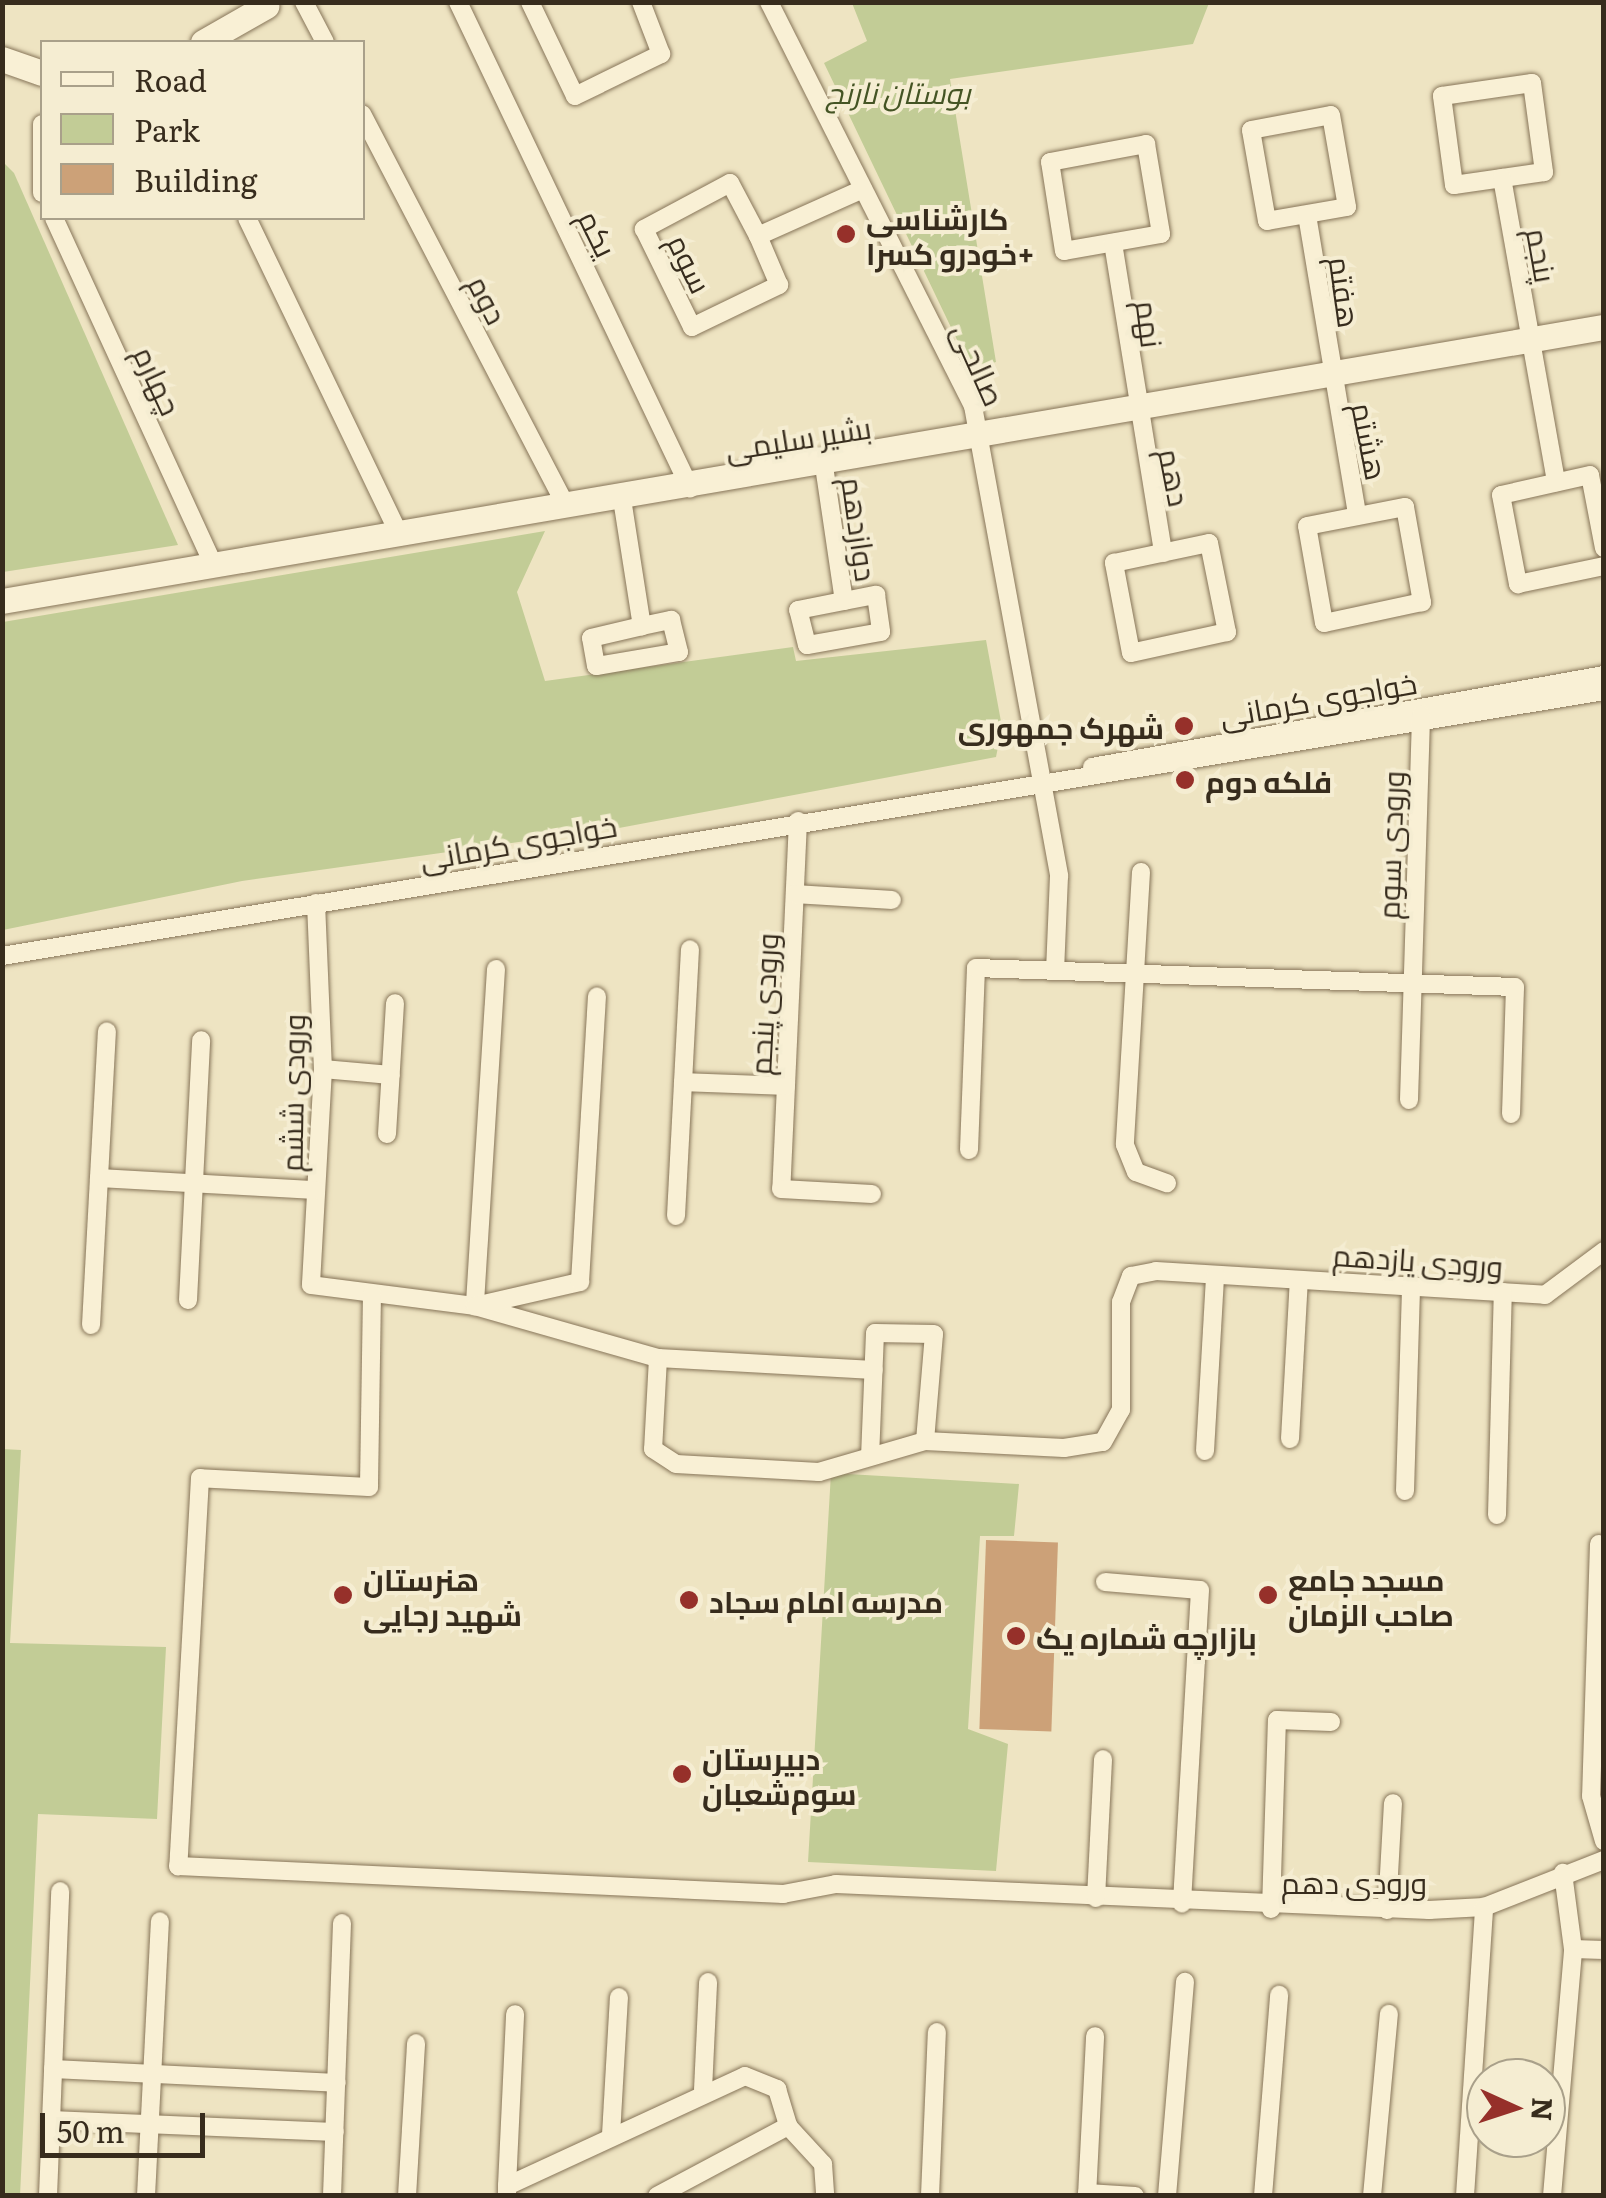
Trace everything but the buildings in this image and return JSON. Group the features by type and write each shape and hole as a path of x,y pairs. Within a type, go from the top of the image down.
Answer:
{"main road":[{"path":"207,40 270,4"},
{"path":"2,59 40,72"},
{"name":"بشیر سلیمی","path":"2,601 824,466 1604,327"}],"street":[{"path":"304,2 324,40"},
{"name":"یکم","path":"458,2 690,488"},
{"path":"530,2 574,96 662,54 641,2"},
{"name":"صالحی","path":"769,2 973,406 1059,876 1055,970"},
{"path":"1532,83 1544,172 1502,178 1454,185 1442,96 1532,83"},
{"path":"1331,114 1347,207 1307,215 1267,221 1251,130 1331,114"},
{"name":"دوم","path":"365,120 567,508"},
{"path":"1146,144 1161,234 1113,243 1064,251 1050,162 1146,144"},
{"name":"پنجم","path":"1502,178 1556,482"},
{"name":"سوم","path":"730,183 758,236 779,285 692,328 644,229 730,183"},
{"path":"758,236 864,189"},
{"name":"هفتم","path":"1307,215 1331,376"},
{"name":"چهارم","path":"55,220 214,566"},
{"path":"248,220 400,536"},
{"name":"نهم","path":"1113,243 1135,412"},
{"name":"هشتم","path":"1331,376 1357,515"},
{"name":"دهم","path":"1135,412 1163,553"},
{"name":"دوازدهم","path":"824,466 844,601"},
{"path":"1604,548 1590,476 1500,495 1518,584 1604,566"},
{"path":"622,500 642,626"},
{"path":"1405,507 1422,602 1324,623 1307,526 1357,515 1405,507"},
{"path":"1210,544 1227,632 1132,654 1114,563 1163,553 1210,544"},
{"name":"دوازدهم","path":"876,596 881,632 807,646 798,610 844,601 876,596"},
{"path":"672,620 678,652 596,666 590,638 642,626 672,620"},
{"name":"خواجوی کرمانی","path":"2,956 1421,715 1604,675"},
{"name":"خواجوی کرمانی","path":"1421,715 1604,692"},
{"name":"ورودی سوم","path":"1410,1100 1421,715"},
{"name":"ورودی پنجم","path":"798,821 781,1189 872,1194"},
{"path":"1141,872 1126,1145 1136,1172 1168,1183"},
{"path":"795,894 892,900"},
{"name":"ورودی ششم","path":"316,903 323,1069 311,1285 372,1294"},
{"path":"676,1216 690,950"},
{"path":"969,1150 976,968 1515,987 1511,1114"},
{"path":"475,1306 496,969"},
{"path":"475,1306 580,1282 597,997"},
{"path":"388,1134 395,1003"},
{"path":"91,1325 107,1030"},
{"path":"188,1300 201,1040"},
{"path":"323,1069 391,1076"},
{"path":"683,1082 786,1086"},
{"path":"99,1178 316,1190"},
{"name":"ورودی یازدهم","path":"926,1441 1064,1448 1102,1442 1121,1410 1121,1302 1131,1276 1216,1274 1545,1294 1604,1251"},
{"path":"1205,1451 1216,1274"},
{"path":"1290,1439 1299,1280"},
{"path":"1405,1490 1412,1286"},
{"path":"1497,1515 1503,1292"},
{"path":"372,1294 475,1306 658,1358 874,1370"},
{"name":"ورودی دهم","path":"372,1294 369,1487 200,1478 178,1866 782,1894 836,1884 1182,1904 1387,1910 1484,1907 1604,1860"},
{"path":"658,1358 653,1449 676,1464 819,1472 926,1441 934,1334 875,1333 870,1456"},
{"path":"1598,1544 1591,1796 1604,1840"},
{"path":"1105,1582 1200,1590 1182,1904"},
{"path":"1271,1908 1277,1720 1332,1722"},
{"path":"1096,1898 1103,1759"},
{"path":"1387,1910 1393,1803"},
{"path":"1552,2196 1572,1949 1563,1873"},
{"path":"48,2196 60,1891"},
{"path":"1465,2196 1484,1907"},
{"path":"146,2196 160,1921"},
{"path":"332,2196 342,1923"},
{"path":"1572,1949 1604,1950"},
{"path":"703,2090 708,1982"},
{"path":"1167,2196 1185,1982"},
{"path":"1264,2196 1278,1995"},
{"path":"611,2135 619,1997"},
{"path":"507,2191 516,2014"},
{"path":"1372,2196 1389,2014"},
{"path":"930,2196 938,2032"},
{"path":"1094,2036 1087,2194 1135,2196"},
{"path":"408,2196 416,2042"},
{"path":"54,2069 336,2083"},
{"path":"507,2191 703,2090 761,2078 777,2089 788,2126 823,2164 825,2196"},
{"path":"52,2120 335,2132"},
{"path":"657,2196 693,2188 788,2126"}],"green space":[{"name":"بوستان نارنج","path":"852,3 1209,3 1193,44 950,79 996,362 971,369 824,63 867,41"},
{"path":"3,162 14,173 178,545 3,572"},
{"path":"545,531 517,592 545,681 793,647 796,661 986,640 1002,727 996,757 619,828 242,881 3,930 3,622"},
{"path":"2,1449 21,1450 10,1643 166,1647 157,1819 38,1814 20,2196 2,2195"},
{"path":"831,1473 1019,1484 1014,1536 980,1536 968,1729 1008,1744 996,1871 808,1862"}],"place":[{"name":"کارشناسی خودرو کسرا+","path":"846,234"},
{"name":"شهرک جمهوری","path":"1184,726"},
{"name":"فلکه دوم","path":"1185,780"},
{"name":"هنرستان شهید رجایی","path":"343,1595"},
{"name":"مسجد جامع صاحب الزمان","path":"1268,1595"},
{"name":"مدرسه امام سجاد","path":"689,1600"},
{"name":"بازارچه شماره یک","path":"1016,1636"},
{"name":"دبیرستان سوم‌شعبان","path":"682,1774"}]}
